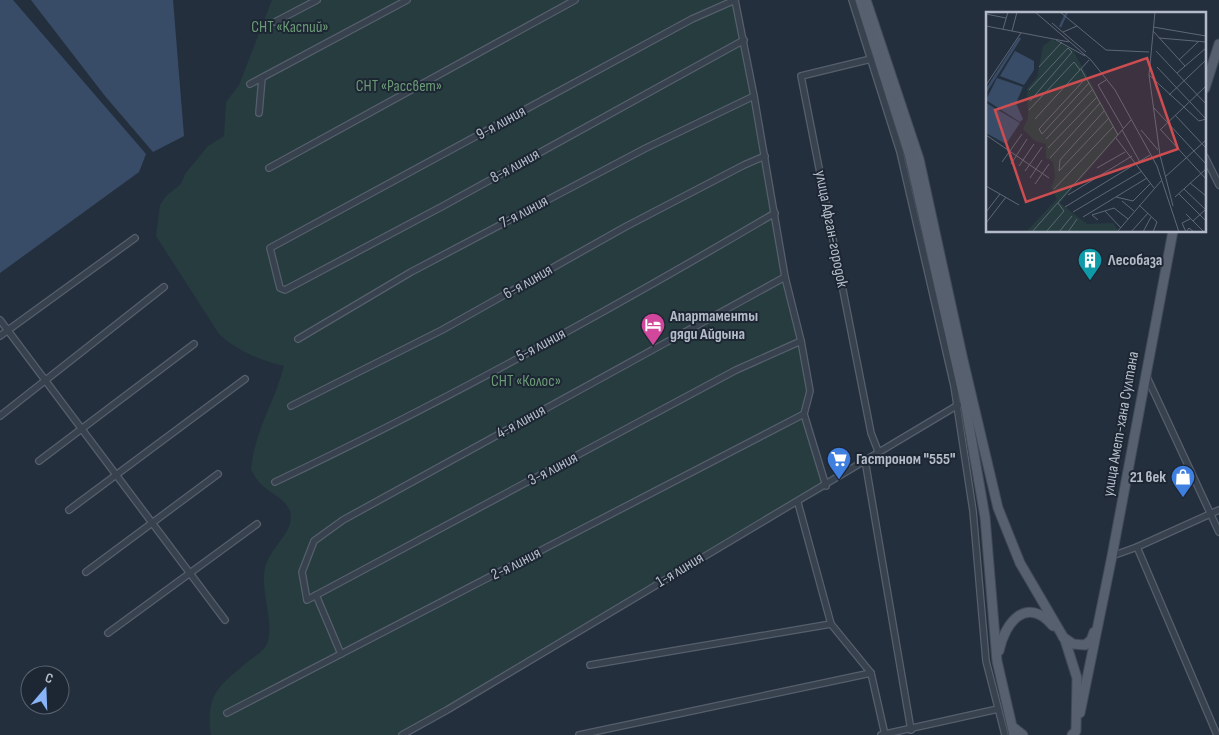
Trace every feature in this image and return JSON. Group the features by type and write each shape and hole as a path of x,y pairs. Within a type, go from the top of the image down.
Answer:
{"main road":[{"path":"860,0 910,157 965,402 985,517 997,660 1014,731 1023,735"},
{"path":"866,0 919,159 998,508 1020,563 1065,640 1076,678 1074,734"},
{"path":"1206,85 1219,44"},
{"name":"улица Амет-хана Султана","path":"1074,734 1112,556 1173,232"},
{"path":"997,660 1006,628 1012,620 1024,612 1037,613 1048,620 1065,640 1072,644 1085,644 1090,640 1097,623"}],"street":[{"path":"275,22 317,0"},
{"path":"250,84 407,0"},
{"path":"269,168 576,0"},
{"path":"735,0 765,156 785,277 801,341 810,391 804,414 826,486"},
{"name":"9-я линия","path":"285,290 279,286 270,248 692,19 735,0"},
{"path":"852,0 900,152 958,405 973,512 986,661 1005,735"},
{"name":"8-я линия","path":"285,290 443,206 744,40"},
{"name":"улица Афган-городок","path":"871,59 801,76 871,433 878,451"},
{"path":"259,112 262,78"},
{"name":"7-я линия","path":"298,339 411,272 646,148 754,96"},
{"name":"6-я линия","path":"291,406 442,330 625,227 744,164 765,156"},
{"path":"1206,159 1219,185"},
{"name":"5-я линия","path":"275,482 373,435 582,323 775,213"},
{"path":"0,336 135,238"},
{"name":"4-я линия","path":"308,600 302,572 314,541 343,520 650,352 732,304 785,277"},
{"path":"0,416 164,287"},
{"path":"0,320 225,620"},
{"name":"3-я линия","path":"308,600 736,370 801,341"},
{"path":"39,461 194,344"},
{"path":"1145,373 1219,532"},
{"path":"69,510 246,379"},
{"name":"1-я линия","path":"402,735 447,710 722,544 798,503 878,451 958,405"},
{"name":"2-я линия","path":"227,713 804,414"},
{"path":"865,460 911,730"},
{"path":"86,572 218,474"},
{"path":"798,503 832,624 871,673 883,735 998,709"},
{"path":"1112,556 1137,548 1219,510"},
{"path":"108,633 257,524"},
{"path":"1137,548 1217,735"},
{"path":"316,595 341,654"},
{"path":"590,665 832,624"},
{"path":"579,735 871,673"}],"green space":[{"name":"СНТ «Колос»","path":"272,0 732,0 785,280 805,373 807,388 802,410 826,490 734,540 404,735 211,735 210,709 217,691 230,676 264,648 269,635 269,617 264,587 265,568 272,553 286,532 291,519 290,511 285,503 263,486 251,470 256,442 284,366 249,354 219,334 156,236 160,205 166,196 181,184 185,174 208,146 224,136 226,102 239,85"}],"water":[{"path":"0,0 13,0 146,154 139,172 0,273"},
{"path":"31,0 173,0 184,136 153,152 105,96"}],"place":[{"name":"Лесобаза","path":"1090,281"},
{"name":"Апартаменты дяди Айдына","path":"653,346"},
{"name":"Гастроном \"555\"","path":"839,480"},
{"name":"21 век","path":"1183,498"}],"park label":[{"name":"СНТ «Каспий»","path":"290,27"},
{"name":"СНТ «Рассвет»","path":"399,86"}]}
